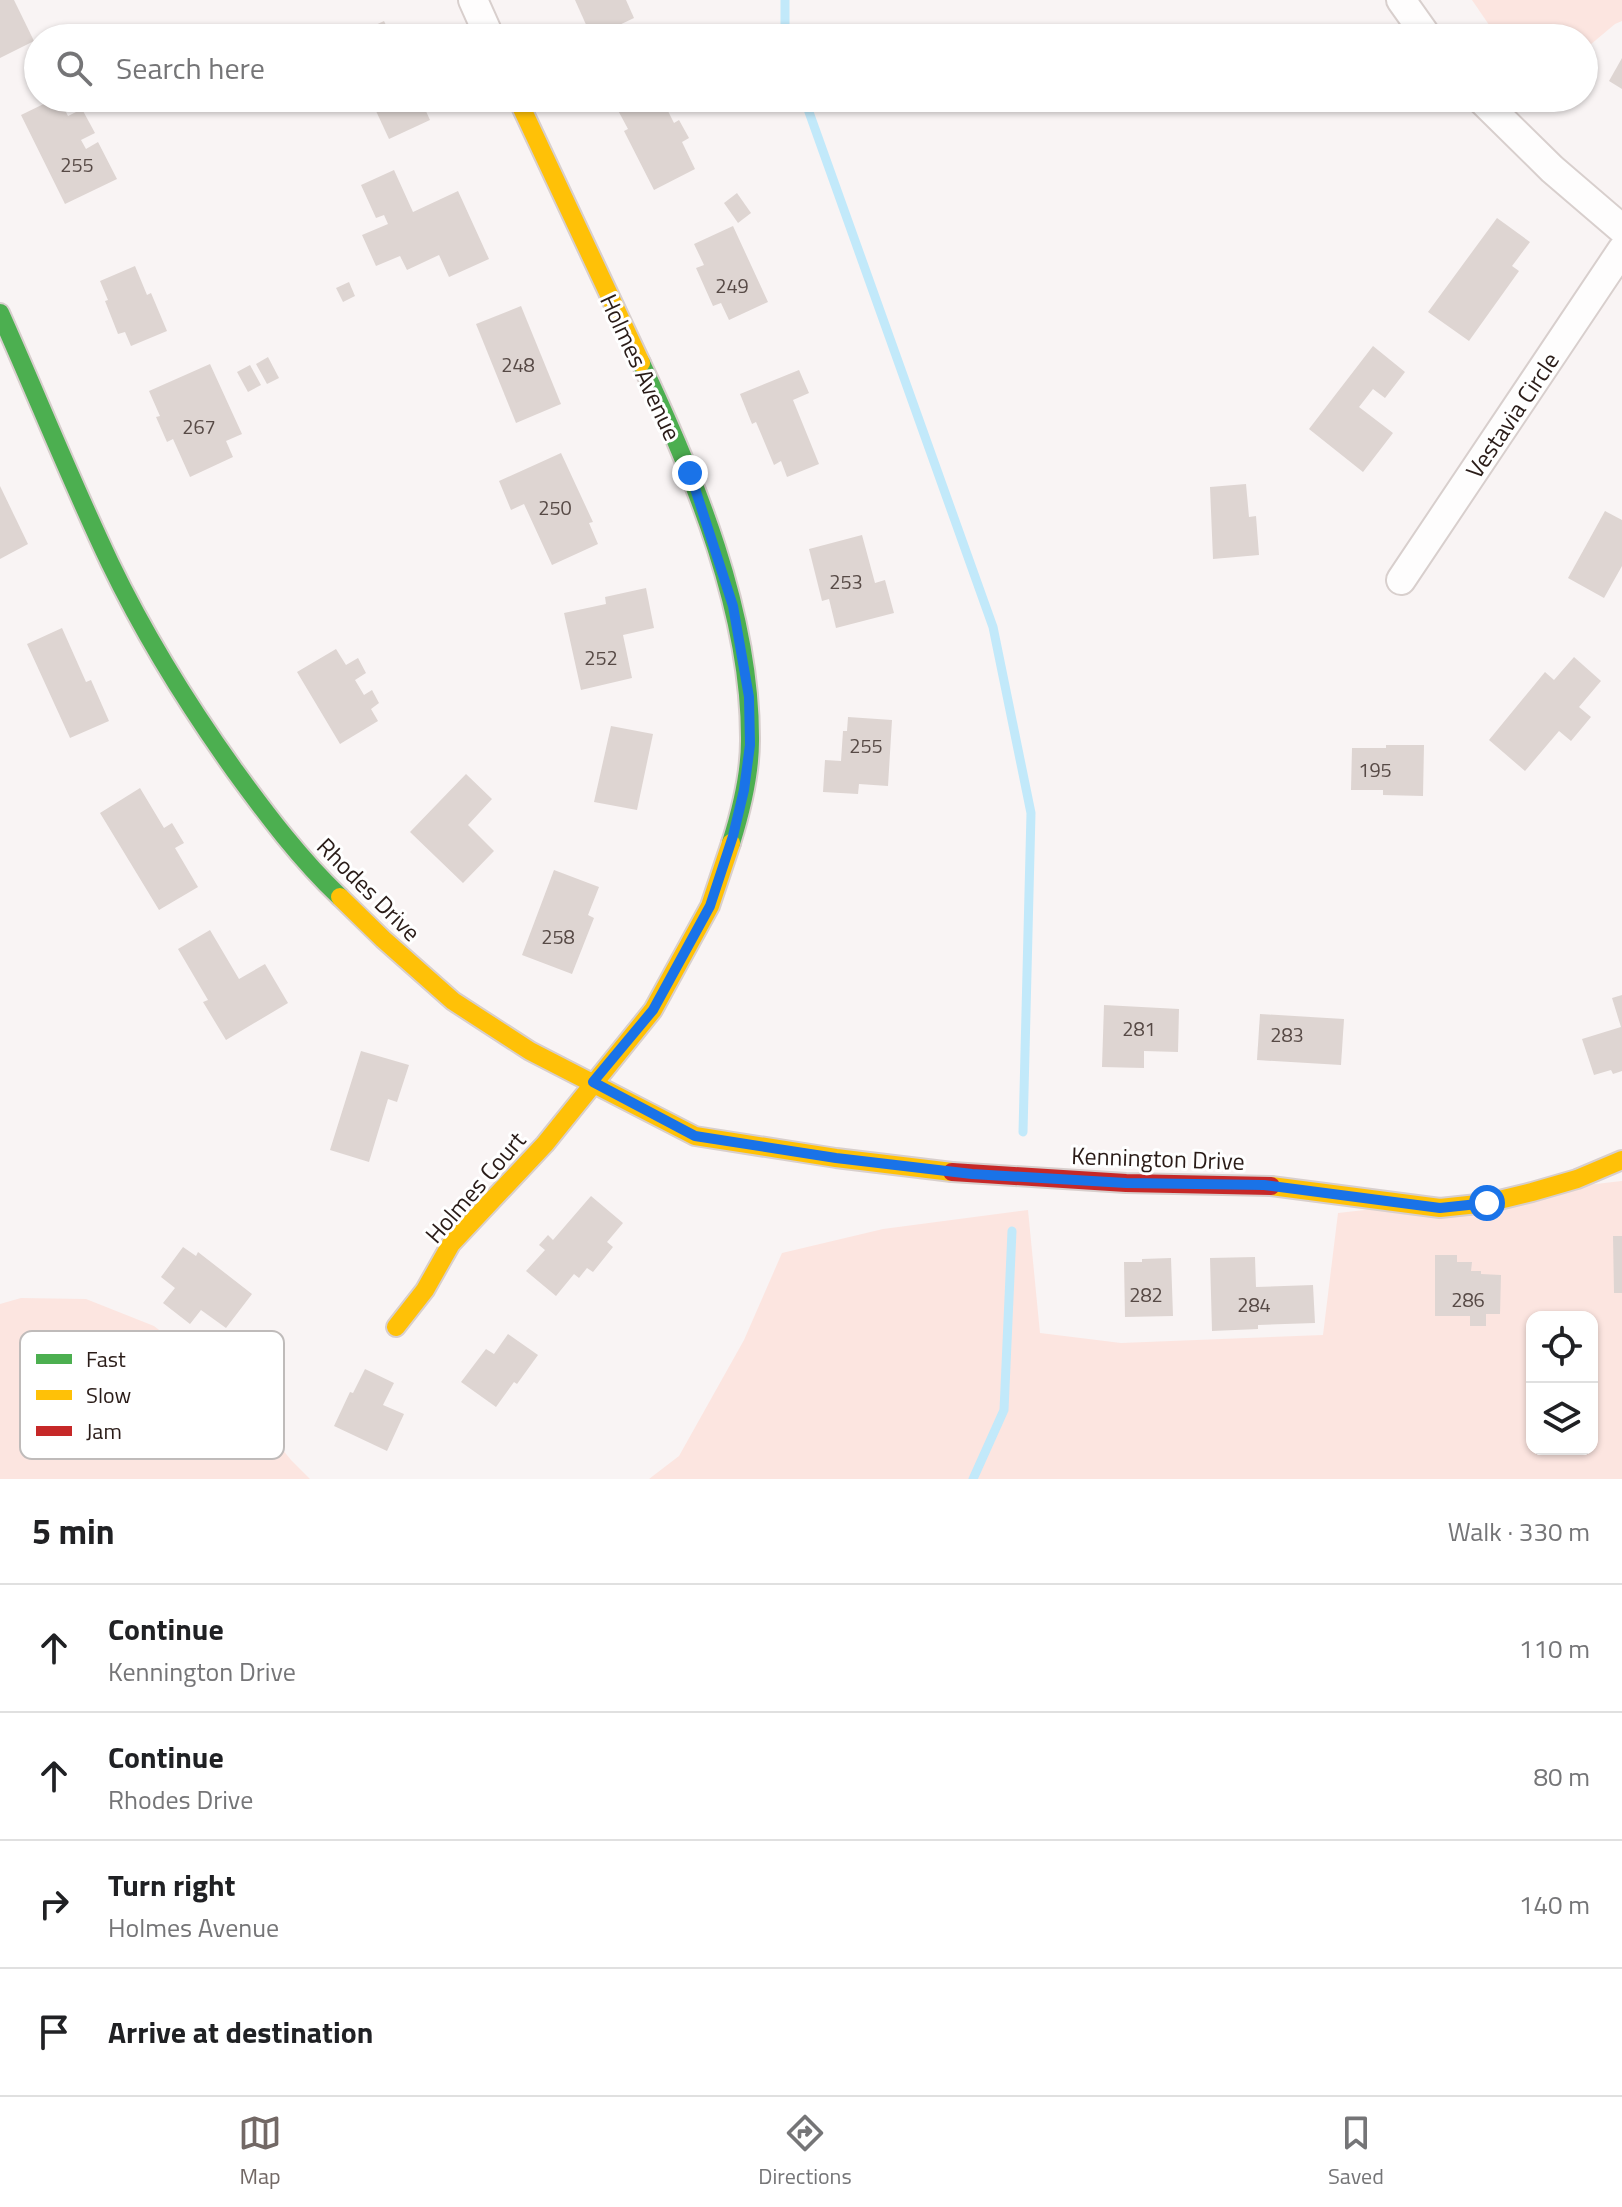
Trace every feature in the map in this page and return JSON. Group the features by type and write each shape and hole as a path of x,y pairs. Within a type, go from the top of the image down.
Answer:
{"street":[{"path":"473,0 484,24"},
{"path":"1401,0 1418,24"},
{"name":"Holmes Avenue","path":"523,112 690,473 733,606 749,697 750,745 744,790 710,906 653,1010 593,1082"},
{"path":"1494,112 1552,169 1622,229"},
{"name":"Vestavia Circle","path":"1401,580 1622,250"},
{"name":"Rhodes Drive","path":"0,313 111,564 155,647 204,727 258,803 317,875 383,939 453,1001 530,1051 695,1136 836,1158 972,1174"},
{"name":"Holmes Court","path":"396,1327 425,1290 451,1244 545,1144 593,1082"},
{"name":"Kennington Drive","path":"972,1174 1126,1183 1264,1185 1440,1208 1487,1203 1532,1192 1577,1179 1622,1160"}],"shaded area":[{"path":"1472,0 1622,0 1622,21 1598,38 1598,24 1488,24"},
{"path":"1622,1181 1622,1479 649,1479 679,1456 744,1340 782,1253 883,1229 1028,1210 1040,1333 1121,1343 1323,1335 1338,1213"},
{"path":"21,1298 86,1299 160,1331 20,1331 20,1459 284,1459 284,1451 310,1479 0,1479 0,1304"}],"building":[{"path":"0,0 14,0 26,24 24,46 0,58"},
{"path":"575,0 626,0 634,18 621,24 586,24"},
{"path":"1622,58 1622,89 1609,81"},
{"path":"27,112 66,112 68,116 84,112 95,133 81,140 86,149 98,142 117,179 65,204 21,115"},
{"path":"376,112 426,112 430,120 389,139"},
{"path":"619,112 668,112 674,123 679,120 689,138 682,142 695,169 654,190 624,131 628,129"},
{"path":"394,170 413,212 458,191 489,259 449,277 439,255 407,270 400,256 376,266 362,235 388,224 384,215 376,218 361,185"},
{"path":"737,193 751,213 738,223 724,203"},
{"path":"1497,218 1530,242 1512,266 1519,271 1469,341 1428,312"},
{"path":"733,226 768,302 729,320 721,303 713,306 696,268 704,265 694,244"},
{"path":"135,266 147,295 151,293 167,331 131,346 125,332 118,334 100,281"},
{"path":"349,282 355,296 343,302 336,288"},
{"path":"521,306 561,404 516,423 476,324"},
{"path":"1373,346 1405,372 1385,398 1373,389 1359,407 1393,433 1363,472 1309,429"},
{"path":"268,357 279,378 267,384 256,364"},
{"path":"210,364 242,434 226,441 233,457 190,477 173,439 167,442 149,391"},
{"path":"250,365 261,385 248,392 237,372"},
{"path":"799,370 809,393 793,400 819,464 787,477 781,461 774,465 740,394"},
{"path":"561,453 593,522 589,523 598,544 552,565 524,504 511,510 499,481"},
{"path":"1246,484 1249,517 1256,516 1259,555 1213,559 1210,487"},
{"path":"0,486 28,544 0,559"},
{"path":"1605,511 1622,520 1622,566 1604,598 1568,578"},
{"path":"862,535 875,583 885,580 894,613 836,628 829,599 822,601 809,549"},
{"path":"646,588 654,628 623,635 632,678 581,690 564,613 606,604 605,597"},
{"path":"62,628 86,682 91,680 109,721 70,738 27,644"},
{"path":"336,649 346,665 358,658 366,673 355,680 364,695 372,690 379,703 371,709 378,721 340,744 297,672"},
{"path":"1574,657 1601,681 1579,707 1591,717 1571,741 1559,731 1525,771 1489,740 1545,672 1554,680"},
{"path":"848,717 892,720 888,786 859,784 858,794 823,792 825,760 841,761 843,731 847,731"},
{"path":"611,726 653,734 637,810 594,802"},
{"path":"1386,745 1424,745 1423,796 1383,795 1383,790 1351,790 1352,748 1386,748"},
{"path":"466,774 492,799 468,825 494,851 463,883 410,832"},
{"path":"140,788 164,828 172,823 184,843 175,848 198,887 159,910 100,813"},
{"path":"554,870 599,887 588,915 594,918 572,974 522,955"},
{"path":"210,930 239,979 265,964 288,1003 226,1040 203,1002 208,1000 178,949"},
{"path":"1622,995 1622,1071 1613,1074 1611,1070 1594,1075 1582,1039 1621,1027 1612,998"},
{"path":"1104,1005 1179,1009 1178,1052 1144,1051 1144,1068 1102,1067"},
{"path":"1260,1014 1344,1019 1341,1065 1257,1060"},
{"path":"361,1051 409,1065 397,1102 388,1099 369,1162 330,1150"},
{"path":"591,1196 623,1223 607,1242 613,1247 593,1272 587,1268 579,1278 574,1274 556,1296 526,1271 545,1250 539,1245 548,1235 553,1240"},
{"path":"1613,1236 1622,1236 1622,1293 1614,1293"},
{"path":"183,1247 196,1256 198,1252 252,1294 226,1328 201,1310 190,1324 163,1303 175,1288 161,1277"},
{"path":"1435,1255 1457,1255 1457,1262 1472,1262 1471,1271 1501,1275 1500,1314 1486,1314 1486,1326 1470,1326 1470,1316 1435,1316"},
{"path":"1255,1257 1256,1287 1313,1285 1315,1323 1258,1325 1258,1329 1212,1331 1210,1258"},
{"path":"1171,1258 1173,1316 1125,1317 1124,1262"},
{"path":"508,1334 538,1355 496,1407 461,1382 486,1349 494,1354"},
{"path":"365,1369 394,1383 383,1405 404,1414 387,1451 334,1426"}],"waterway":[{"path":"785,0 785,24"},
{"path":"809,112 993,627 1031,813 1023,1132"},
{"path":"973,1479 1004,1410 1012,1231"}],"traffic: fast":[{"path":"0,313 123,590 168,670 272,820 340,897"},
{"path":"641,363 699,499 730,595 741,644 748,693 750,754 731,843"}],"traffic: slow":[{"path":"524,112 641,363"},
{"path":"396,1327 425,1290 451,1244 545,1144 653,1010 710,906 731,843"},
{"path":"340,897 453,1001 530,1051 695,1136 952,1172"},
{"path":"1271,1186 1440,1208 1487,1203 1532,1192 1577,1179 1622,1160"}],"traffic: jam":[{"path":"952,1172 1126,1183 1271,1186"}],"route":[{"path":"690,473 733,606 749,697 750,745 744,790 710,906 653,1010 593,1082 695,1136 836,1158 972,1174 1126,1183 1264,1185 1440,1208 1487,1203"}]}
